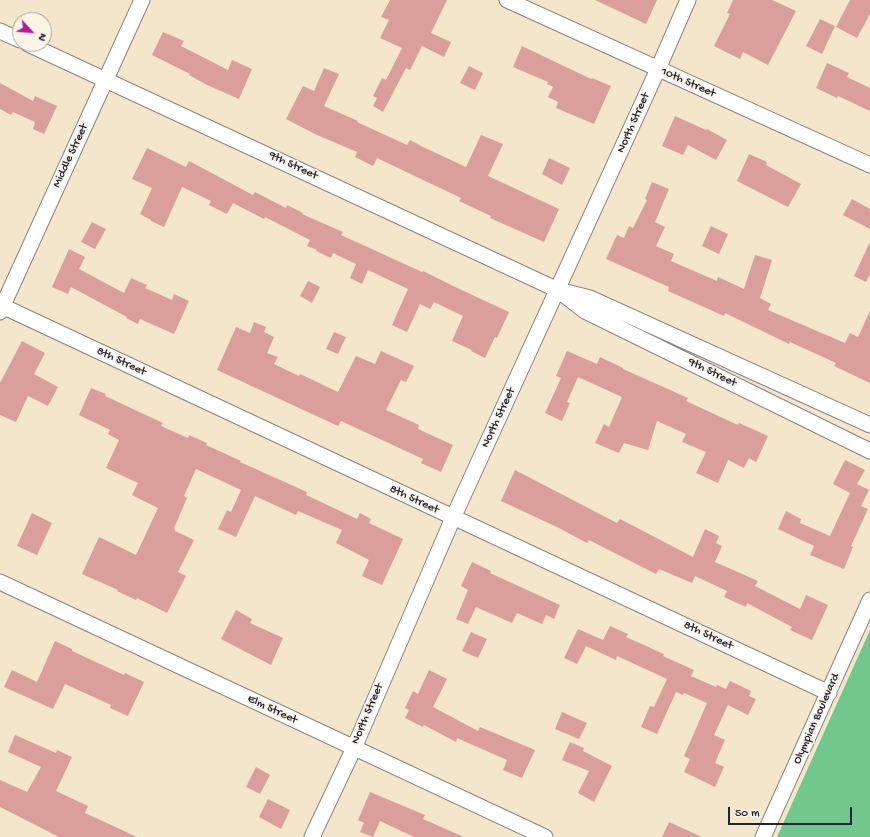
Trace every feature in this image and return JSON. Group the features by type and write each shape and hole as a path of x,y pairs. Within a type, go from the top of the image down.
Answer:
{"street":[{"name":"Middle Street","path":"1,308 142,0"},
{"name":"10th Street","path":"507,0 870,165"},
{"name":"North Street","path":"312,837 354,748 453,518 558,290 688,0"},
{"path":"0,31 12,36"},
{"name":"9th Street","path":"46,52 558,290 590,298 870,425"},
{"name":"9th Street","path":"558,290 585,310 870,451"},
{"name":"8th Street","path":"1,308 829,693"},
{"name":"Elm Street","path":"0,582 545,837"},
{"name":"Olympian Boulevard","path":"763,837 870,600"}],"green space":[{"path":"870,630 870,837 777,837"}],"building":[{"path":"390,0 447,0 431,33 451,42 444,57 422,46 410,70 406,68 383,112 373,106 377,98 373,96 382,78 386,80 402,48 380,38 389,20 381,17"},
{"path":"595,0 657,0 646,24"},
{"path":"733,0 772,0 796,11 768,65 743,52 740,59 714,46 730,14 727,13"},
{"path":"850,0 870,0 870,14 857,38 836,27"},
{"path":"820,19 835,26 822,54 806,46"},
{"path":"163,32 184,41 181,46 228,70 232,60 252,69 239,99 207,85 189,75 190,74 152,55"},
{"path":"522,46 591,79 592,78 611,86 594,124 556,108 558,102 548,97 553,87 547,84 548,82 513,67"},
{"path":"827,63 849,73 847,77 870,88 870,111 838,96 837,98 816,88"},
{"path":"469,66 483,73 475,90 460,83"},
{"path":"324,68 339,74 324,106 407,145 410,140 466,167 481,135 503,144 488,176 559,209 544,242 490,218 491,216 459,201 461,198 377,158 373,166 355,157 357,152 317,135 286,119 303,86 314,91"},
{"path":"0,83 33,101 35,96 57,106 44,134 33,129 35,122 13,112 11,115 0,109"},
{"path":"675,116 706,130 707,129 727,140 716,160 688,145 683,155 662,146"},
{"path":"147,148 186,167 189,161 253,195 255,192 286,208 287,205 303,213 302,214 343,232 341,235 422,272 423,271 509,312 497,338 495,337 485,358 452,341 463,316 434,302 430,309 420,304 407,332 392,325 408,289 368,270 362,284 350,278 356,264 333,253 331,258 316,251 317,250 307,246 310,240 265,217 264,219 233,203 227,214 209,205 211,201 182,187 164,227 151,221 140,214 152,188 132,179"},
{"path":"749,154 767,162 766,165 801,184 788,207 737,181"},
{"path":"549,158 570,168 562,185 542,174"},
{"path":"652,182 669,189 655,222 665,227 656,246 674,254 671,261 717,281 718,277 744,289 755,255 772,260 760,298 771,304 768,310 845,343 850,333 858,337 870,311 870,383 834,366 836,363 790,342 789,344 725,313 724,316 668,291 669,287 606,259 617,235 624,238 629,226 633,228 647,200 645,199"},
{"path":"852,199 870,209 870,229 843,215"},
{"path":"92,222 106,229 95,249 81,242"},
{"path":"711,226 728,234 719,254 702,246"},
{"path":"870,242 870,274 866,282 854,276"},
{"path":"69,249 85,257 79,269 124,293 131,278 147,285 145,288 172,300 174,294 189,301 174,334 140,319 138,324 71,287 68,294 52,287"},
{"path":"308,281 320,287 312,303 300,296"},
{"path":"254,322 266,327 264,332 274,337 267,353 278,357 274,364 299,376 300,374 338,392 356,356 375,364 381,351 414,366 406,382 401,380 386,410 419,425 418,429 453,445 441,472 421,463 423,459 341,421 338,426 217,370 236,327 250,333"},
{"path":"334,332 346,337 338,354 326,349"},
{"path":"22,341 45,353 34,374 58,387 48,406 28,396 16,422 0,415 0,383"},
{"path":"567,351 597,364 600,357 688,398 686,401 738,425 739,423 768,436 756,462 749,458 744,468 728,460 718,483 696,473 706,452 682,442 686,434 657,421 648,450 624,443 619,453 595,443 604,424 609,427 622,397 578,377 567,402 570,403 562,421 545,413 561,378 556,376"},
{"path":"91,388 163,423 161,426 188,438 189,435 207,443 206,445 307,492 306,495 357,519 360,513 371,519 369,523 403,539 382,585 362,576 369,560 336,543 342,530 298,511 296,515 255,496 236,537 218,529 227,510 231,512 241,490 196,469 184,496 187,498 174,528 175,531 194,540 178,572 186,576 167,613 82,574 99,537 136,555 158,508 132,495 138,483 106,468 119,440 108,434 110,430 79,415"},
{"path":"845,460 865,470 857,484 869,490 861,506 868,509 851,546 853,547 844,569 810,555 814,546 778,529 786,511 801,519 800,523 830,536 850,493 833,484"},
{"path":"515,470 617,523 620,519 693,557 705,529 719,536 716,543 722,546 715,562 758,581 755,586 800,609 806,595 828,605 812,640 790,630 792,627 747,603 746,607 724,597 727,591 695,576 692,583 659,569 656,574 589,540 587,543 501,501"},
{"path":"32,513 52,523 37,555 17,546"},
{"path":"472,562 491,571 490,573 560,605 554,619 546,615 542,624 517,613 512,623 476,607 468,624 456,619 468,590 461,586"},
{"path":"236,610 252,619 250,623 283,638 271,665 221,639"},
{"path":"610,626 628,634 626,637 664,654 663,656 694,670 691,676 716,687 717,685 726,689 730,681 751,691 749,696 756,699 748,715 728,705 714,735 725,740 715,763 724,767 715,787 684,772 690,759 684,756 707,703 684,693 683,695 676,692 657,734 641,727 650,706 654,707 667,679 617,656 616,660 586,646 577,664 564,658 578,629 603,640"},
{"path":"471,632 487,639 478,658 462,651"},
{"path":"55,641 72,649 72,651 124,675 125,673 144,682 128,716 110,708 111,705 65,684 53,709 4,687 12,670 37,682"},
{"path":"429,670 447,679 433,707 478,731 480,727 535,750 522,778 503,770 507,760 457,738 456,742 424,725 423,727 405,718 409,710 405,708 413,691 418,694"},
{"path":"562,712 587,723 579,739 555,729"},
{"path":"15,735 56,753 57,750 72,757 56,791 88,806 85,813 137,837 59,837 0,807 0,780 27,792 41,767 8,752"},
{"path":"570,742 584,748 583,751 612,766 594,802 578,793 589,771 562,760"},
{"path":"256,767 270,775 260,794 246,787"},
{"path":"370,792 425,815 423,819 464,837 414,837 380,821 373,837 360,832 364,823 358,820"},
{"path":"268,799 290,810 281,829 259,817"},
{"path":"669,822 702,837 662,837"}]}
